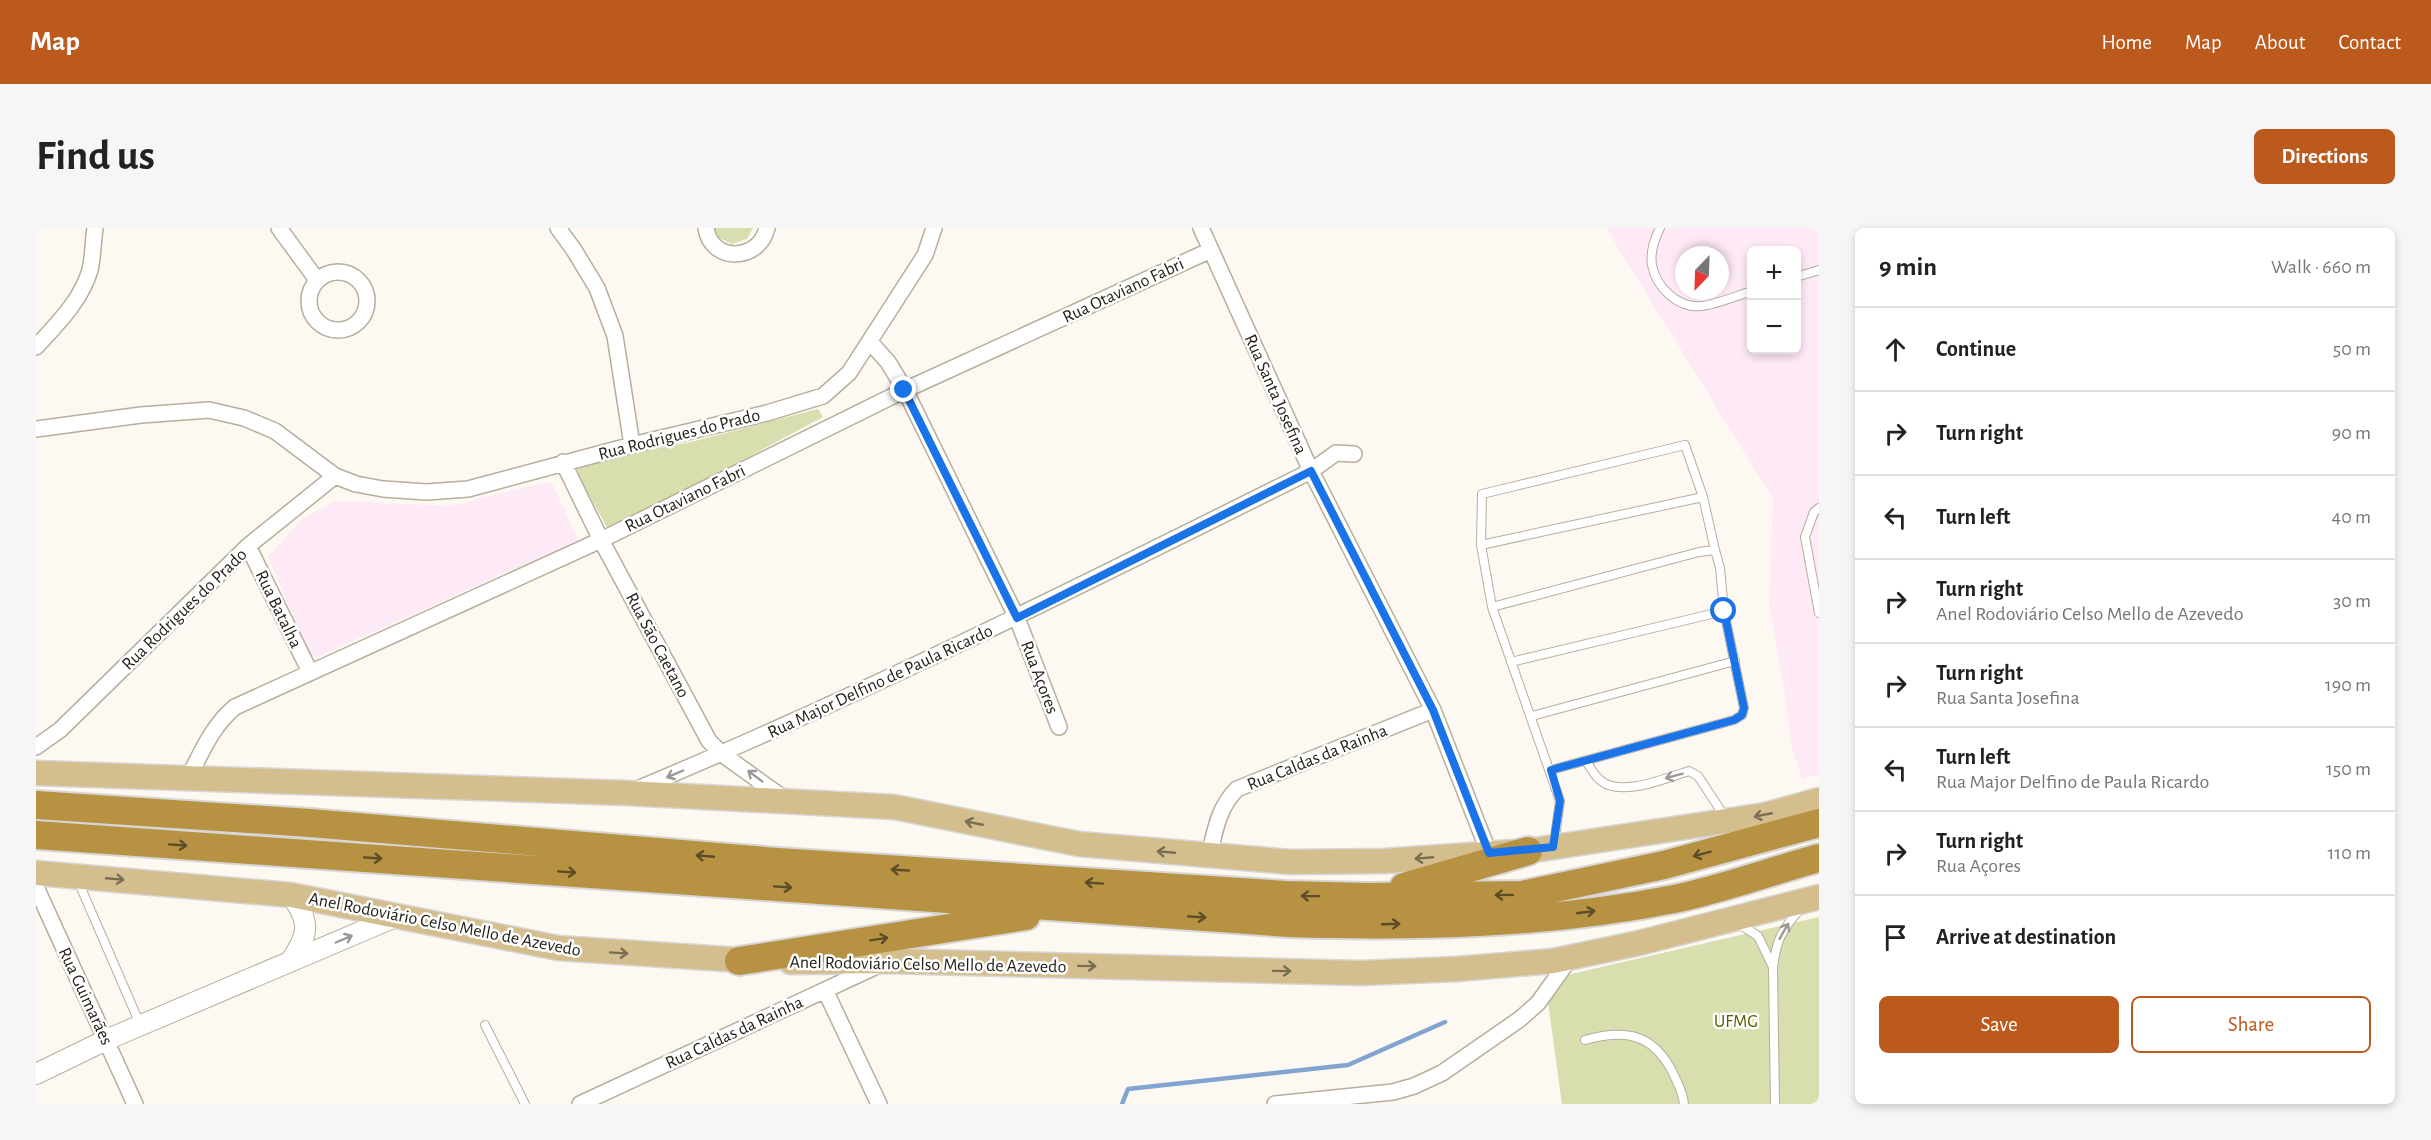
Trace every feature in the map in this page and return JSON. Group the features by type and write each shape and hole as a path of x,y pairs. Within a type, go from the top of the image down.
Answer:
{"highway":[{"path":"36,805 322,824 777,862 1286,895 1368,897 1522,895 1664,865 1819,822"},
{"path":"36,835 1289,923 1368,925 1530,920 1675,898 1819,858"},
{"path":"1368,897 1541,849"},
{"path":"739,961 1076,908"}],"main road":[{"path":"36,772 786,800 894,807 1079,844 1291,862 1385,861 1541,849 1765,815 1819,800"},
{"name":"Anel Rodoviário Celso Mello de Azevedo","path":"36,873 291,895 558,948 739,961 889,961 1360,973 1457,969 1553,961 1813,899"}],"street":[{"path":"36,347 65,316 80,292 90,270 94,228"},
{"path":"279,228 317,280"},
{"path":"558,228 597,288 615,336 632,445"},
{"path":"706,228 713,245 723,252 735,255 747,253 758,246 765,237 767,228"},
{"name":"Rua Rodrigues do Prado","path":"36,429 209,410 244,418 275,431 335,476 356,484 383,489 427,492 468,489 563,462 767,413 823,396 849,373 870,342 925,255 934,228"},
{"name":"Rua Santa Josefina","path":"1201,228 1311,471 1433,710 1489,853"},
{"name":"Rua Otaviano Fabri","path":"188,778 214,728 236,707 601,540 904,390 1211,250"},
{"name":"Rua Açores","path":"870,342 888,362 904,390 1017,618 1059,727"},
{"name":"Rua Major Delfino de Paula Ricardo","path":"627,794 722,754 1017,618 1311,471 1336,453 1354,454"},
{"name":"Rua São Caetano","path":"563,462 601,540 709,741 722,754 786,800"},
{"name":"Rua Rodrigues do Prado","path":"36,747 60,730 248,546 335,476"},
{"name":"Rua Batalha","path":"248,546 310,672"},
{"name":"Rua Caldas da Rainha","path":"1209,856 1220,812 1228,798 1237,789 1433,710"},
{"name":"Rua Guimarães","path":"36,887 135,1104"},
{"path":"290,962 302,945 306,934 306,921 291,895"},
{"path":"36,1074 106,1040 400,915"},
{"path":"1275,1104 1393,1092 1414,1086 1442,1073 1520,1019 1538,1003 1571,957"},
{"name":"Rua Caldas da Rainha","path":"580,1104 889,961"},
{"path":"825,990 879,1104"}],"lane":[{"path":"1660,228 1652,251 1652,264 1668,294 1685,305 1701,306 1747,292"},
{"path":"1801,276 1819,270"},
{"path":"1541,849 1560,801 1492,607 1481,546 1482,494 1685,446 1703,496 1720,568 1724,611 1744,708 1742,715 1734,720 1551,770"},
{"path":"1481,546 1703,496"},
{"path":"1819,508 1814,512 1805,537 1819,613"},
{"path":"1492,607 1699,552 1715,550"},
{"path":"1511,662 1724,611"},
{"path":"1532,716 1735,662"},
{"path":"1586,760 1599,780 1610,786 1624,789 1689,771 1698,776 1728,820"},
{"path":"76,875 141,1026"},
{"path":"1775,1104 1773,968 1775,949 1782,930 1813,899"},
{"path":"1729,920 1746,927 1758,936 1773,968"},
{"path":"485,1025 525,1104"},
{"path":"1585,1040 1610,1033 1644,1039 1666,1059 1684,1094 1684,1104"}],"shaded area":[{"path":"1606,228 1819,228 1819,774 1802,779 1792,749 1769,605 1773,499"},
{"path":"548,482 553,485 578,540 317,657 310,655 268,557 302,519 335,501 450,506"}],"green space":[{"path":"714,228 753,228 747,239 732,244 718,237"},
{"path":"818,409 823,417 609,531 579,477 577,468 589,462 691,442"},
{"name":"UFMG","path":"1819,917 1819,1104 1562,1104 1547,995 1571,974"}],"waterway":[{"path":"1122,1104 1128,1089 1348,1065 1445,1022"}],"route":[{"path":"904,390 1017,618 1311,471 1433,710 1489,853 1553,847 1560,801 1551,770 1734,720 1742,715 1744,708 1724,611"}]}
